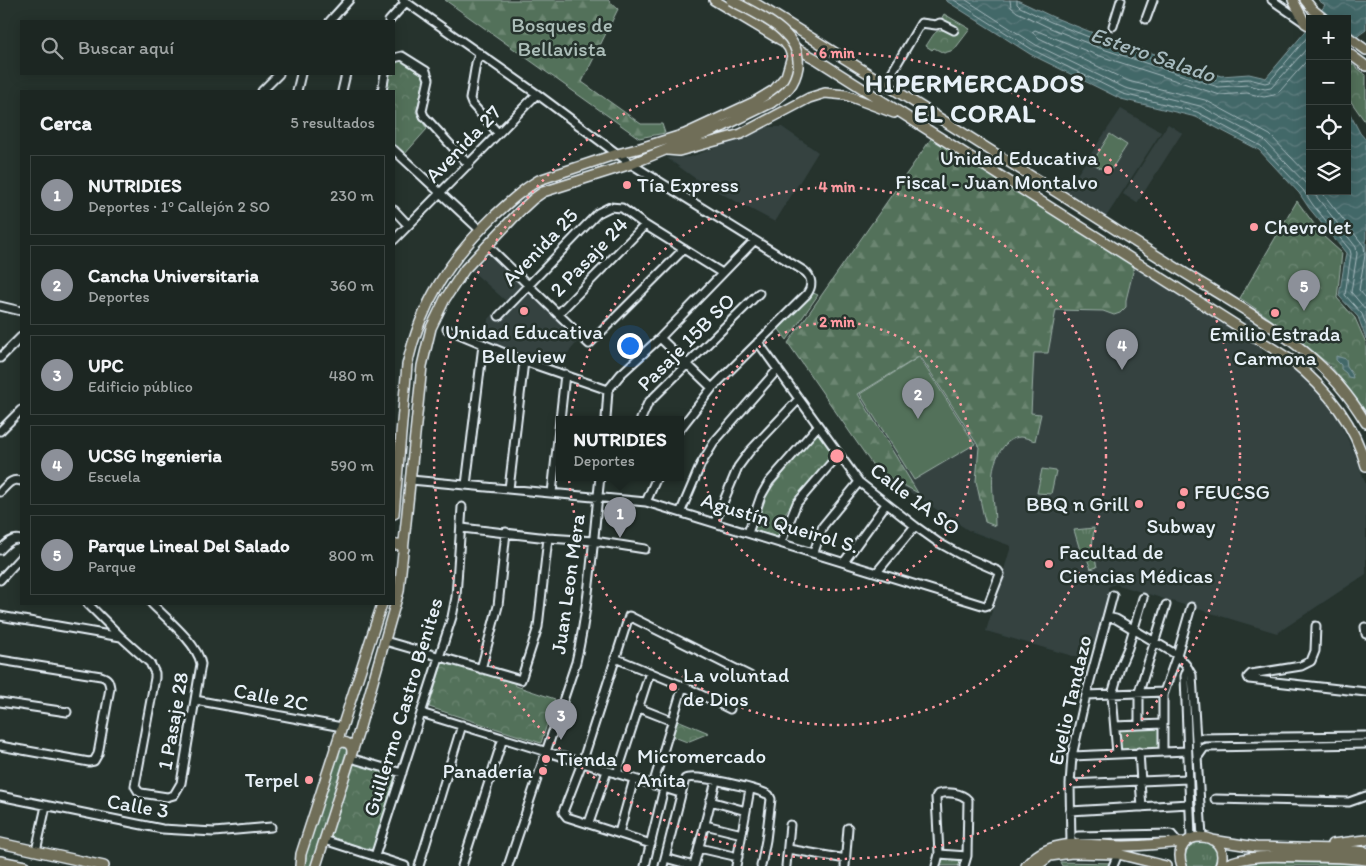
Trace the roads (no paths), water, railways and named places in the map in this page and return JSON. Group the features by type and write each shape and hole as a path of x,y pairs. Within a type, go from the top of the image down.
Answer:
{"main road":[{"path":"714,0 816,59 1291,360 1312,377 1339,407 1352,430 1366,466"},
{"path":"316,866 355,756 358,734 399,591 422,366 431,328 439,311 455,283 487,245 526,205 543,192 631,164 724,126 771,103 787,92 795,79 798,63 794,44 782,30 731,0"},
{"path":"750,0 1289,339 1309,354 1334,378 1350,397 1366,423"},
{"path":"1293,0 1306,22"},
{"path":"1305,0 1319,15"},
{"path":"395,503 407,365 424,310 440,281 460,253 480,230 527,187 539,180 685,134 768,95 783,81 791,60 789,48 779,39"},
{"path":"1351,39 1366,50"},
{"path":"1351,55 1366,66"},
{"path":"665,150 679,151 741,134 809,98 825,93 839,93 859,98 915,121"},
{"path":"395,545 399,544 404,549"},
{"path":"295,866 382,605"},
{"path":"342,727 343,734 347,738 352,738 358,734"},
{"path":"336,747 341,742 346,743 352,747 355,756"},
{"path":"1026,866 1048,848 1071,844 1141,845 1185,841 1202,836 1212,840 1245,846 1338,849 1366,852"},
{"path":"1212,840 1220,850 1222,856 1221,866 1262,856 1332,857 1366,860"},
{"path":"1269,847 1338,844 1366,840"},
{"path":"1182,866 1180,852 1185,841"},
{"path":"1,844 104,866"},
{"path":"1037,866 1045,858 1072,853 1118,854 1166,866"},
{"path":"300,854 300,866"},
{"path":"0,861 24,866"}],"street":[{"path":"331,20 349,0"},
{"path":"1113,26 1121,0"},
{"path":"1146,19 1153,0"},
{"path":"1272,0 1306,23"},
{"path":"390,20 405,1 537,94 631,164 804,271 811,280 810,291 712,388 684,424"},
{"path":"885,84 921,23 936,26 940,23 954,30"},
{"path":"480,53 476,63 470,99 472,104 498,133"},
{"path":"395,58 402,56 426,71 429,79 422,111 424,116 469,165"},
{"path":"263,90 278,75"},
{"path":"298,90 301,75"},
{"path":"342,90 346,75"},
{"path":"382,90 385,75"},
{"name":"Avenida 27","path":"395,239 537,94"},
{"path":"395,151 480,230"},
{"name":"Avenida 25","path":"499,316 598,213 610,207 622,208 645,225"},
{"path":"395,211 408,225"},
{"path":"645,225 722,273"},
{"name":"2 Pasaje 24","path":"558,314 645,225"},
{"path":"606,416 608,390 620,374 660,338 754,241"},
{"path":"487,245 589,344 684,249"},
{"name":"Pasaje 15B SO","path":"642,416 648,403 759,293"},
{"path":"0,306 20,311"},
{"path":"447,329 483,345 608,390"},
{"path":"0,358 20,338"},
{"path":"660,338 712,388"},
{"name":"Calle 1A SO","path":"758,342 859,482 914,526 959,554 998,571 1000,574 991,601 985,606"},
{"path":"16,343 20,348"},
{"path":"466,485 483,345"},
{"path":"509,489 524,360"},
{"path":"681,511 701,464 715,441 778,369"},
{"path":"560,416 565,374"},
{"path":"715,522 738,467 749,452 799,399"},
{"path":"0,431 20,413"},
{"path":"748,533 761,496 769,482 818,426"},
{"path":"781,542 796,503 840,454"},
{"path":"552,493 556,456"},
{"path":"0,492 10,482 14,480 20,481"},
{"name":"Agustín Queirol S.","path":"411,480 646,502 681,511 985,606"},
{"name":"Juan Leon Mera","path":"508,866 576,662 582,634 600,481"},
{"path":"646,502 655,481"},
{"path":"814,552 823,526 828,518 859,482"},
{"path":"844,562 886,504"},
{"name":"Guillermo Castro Benites","path":"376,856 456,598 462,507"},
{"path":"877,572 914,526"},
{"path":"462,528 548,538 594,541 645,549"},
{"path":"481,669 498,606 506,532"},
{"path":"385,641 521,680 538,627 548,538"},
{"path":"0,550 11,541 19,539"},
{"path":"0,580 20,558"},
{"name":"Evelio Tandazo","path":"1071,844 1070,784 1072,756 1113,595"},
{"path":"1116,754 1112,695 1143,598"},
{"path":"89,605 121,637"},
{"name":"1 Pasaje 28","path":"121,637 150,663 155,673 135,786 138,791 146,794 166,797 174,795 181,783 201,664 198,652 153,605"},
{"path":"1139,724 1139,692 1166,605"},
{"path":"1163,752 1164,712 1162,700 1191,607"},
{"path":"0,616 121,637"},
{"path":"651,844 567,817 563,812 582,763 629,616 750,676"},
{"path":"1107,617 1116,619 1177,655 1192,675 1202,836"},
{"path":"1316,626 1315,651 1311,662 1251,674 1248,677 1249,679 1366,692"},
{"path":"615,658 683,686 730,709"},
{"path":"0,660 106,678 109,684 109,694 98,754 94,761 89,762 0,746"},
{"path":"1078,836 1170,834 1185,841 1189,804 1185,676 1188,668"},
{"path":"617,774 650,672"},
{"path":"653,785 683,686"},
{"path":"1086,695 1164,692"},
{"name":"Calle 2C","path":"195,700 342,727"},
{"path":"0,702 67,712"},
{"path":"639,708 672,721"},
{"path":"421,712 680,793"},
{"path":"1115,726 1163,724"},
{"path":"420,866 462,725"},
{"path":"1196,738 1366,736"},
{"path":"462,866 503,738"},
{"path":"1197,758 1206,747 1366,744"},
{"path":"1072,756 1187,751"},
{"path":"1139,752 1142,806"},
{"path":"355,756 402,773"},
{"path":"589,823 607,771"},
{"path":"716,781 694,866 664,862 680,793 685,779 693,777 716,781 770,795 766,840 760,866"},
{"path":"619,833 634,779"},
{"path":"1070,784 1188,779"},
{"path":"645,866 664,788"},
{"path":"736,866 750,789"},
{"path":"936,866 939,854 936,797 941,793 960,794 968,800 967,856 964,866"},
{"name":"Calle 3","path":"0,796 162,830 214,832 271,827"},
{"path":"1215,799 1349,802 1366,796"},
{"path":"710,801 746,811"},
{"path":"1070,810 1189,804"},
{"path":"36,850 46,806"},
{"path":"786,866 790,825"},
{"path":"704,826 742,834"},
{"path":"788,849 845,862 848,828"},
{"path":"1140,835 1141,845"},
{"path":"324,840 405,866"},
{"path":"699,848 738,856"},
{"path":"939,854 967,856"},
{"path":"1113,866 1118,854"}],"water":[{"name":"Estero Salado","path":"945,0 1017,0 1101,36 1221,76 1249,74 1266,78 1306,31 1306,195 1351,195 1351,116 1366,140 1366,339 1358,317 1339,296 1346,253 1299,193 1259,150 1196,117 1121,99 1030,54"},
{"path":"1318,0 1366,0 1366,30 1351,44 1351,15 1318,15 1325,5"},
{"path":"1336,356 1346,359 1347,367 1353,378 1348,377 1341,369"}],"place":[{"name":"Unidad Educativa Fiscal - Juan Montalvo","path":"1108,170"},
{"name":"Tía Express","path":"627,185"},
{"name":"Chevrolet","path":"1254,227"},
{"name":"Unidad Educativa Belleview","path":"524,311"},
{"name":"Parque Lineal Del Salado","path":"1304,311"},
{"name":"Emilio Estrada Carmona","path":"1275,313"},
{"name":"UCSG Ingenieria","path":"1122,370"},
{"name":"Cancha Universitaria","path":"918,419"},
{"name":"FEUCSG","path":"1184,492"},
{"name":"BBQ n Grill","path":"1139,504"},
{"name":"Subway","path":"1181,505"},
{"name":"NUTRIDIES","path":"620,538"},
{"name":"Facultad de Ciencias Médicas","path":"1049,564"},
{"name":"La voluntad de Dios","path":"673,687"},
{"name":"UPC","path":"561,740"},
{"name":"Tienda","path":"546,759"},
{"name":"Micromercado Anita","path":"627,768"},
{"name":"Panadería","path":"543,771"},
{"name":"Terpel","path":"309,780"}],"district":[{"name":"HIPERMERCADOS EL CORAL","path":"975,98"}],"park label":[{"name":"Bosques de Bellavista","path":"562,37"}]}
